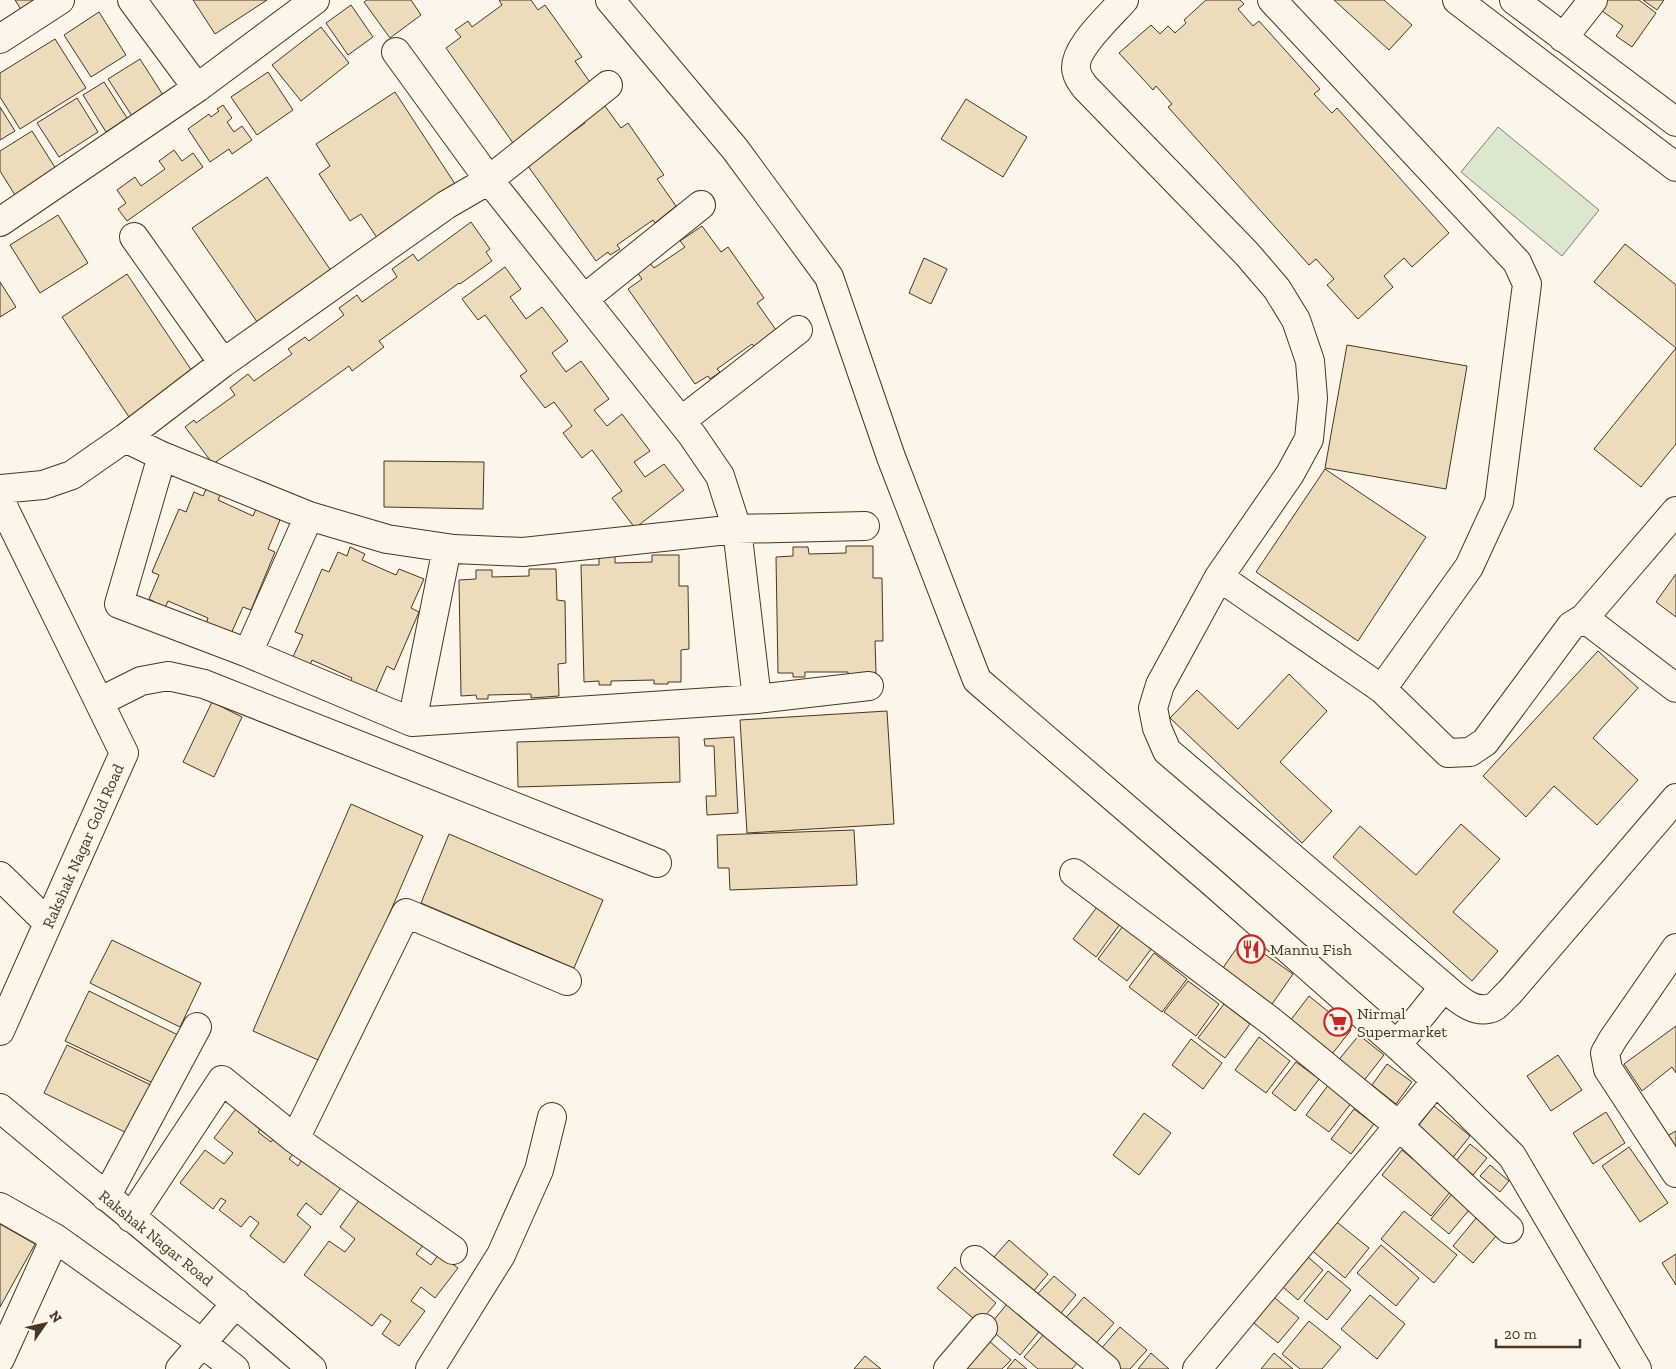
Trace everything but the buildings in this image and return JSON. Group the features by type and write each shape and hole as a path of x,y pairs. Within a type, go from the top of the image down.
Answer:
{"street":[{"path":"0,39 60,0"},
{"path":"132,0 197,88"},
{"path":"0,222 197,88 315,0"},
{"path":"610,0 734,149 829,277 891,457 977,680 1212,882 1397,1046 1436,1081 1512,1156 1637,1369"},
{"path":"1124,0 1088,40 1077,59 1076,72 1085,87 1247,254 1277,289 1296,320 1310,361 1313,398 1309,439 1290,474 1219,576 1160,685 1153,708 1156,728 1167,751 1444,987 1462,1002 1477,1010 1493,1007 1509,993 1676,798"},
{"path":"1272,0 1517,262 1527,284 1499,502 1469,568 1382,690"},
{"path":"1457,0 1676,167"},
{"path":"1514,0 1676,122"},
{"path":"1563,38 1593,0"},
{"path":"396,52 490,180 681,421 720,476 737,529 757,699"},
{"path":"0,490 43,485 72,475 125,438 223,363 446,205 490,180 608,85"},
{"path":"584,299 701,206"},
{"path":"134,237 223,363"},
{"path":"681,421 798,330"},
{"path":"125,438 162,456 309,516 387,539 447,548 523,552 737,529 865,526"},
{"path":"162,456 118,604 248,653 412,722 757,699 869,686"},
{"name":"Rakshak Nagar Gold Road","path":"0,500 124,752 0,1031"},
{"path":"1219,576 1382,690 1448,753 1470,752 1485,742 1571,626 1584,618 1676,511"},
{"path":"248,653 309,516"},
{"path":"412,722 447,548"},
{"path":"1584,618 1676,688"},
{"path":"99,702 142,681 168,676 204,684 657,863"},
{"path":"1074,873 1272,1022 1399,1126 1509,1229"},
{"path":"0,876 48,923"},
{"path":"295,1139 406,913 567,981"},
{"path":"1676,948 1613,1038 1605,1053 1608,1069 1676,1173"},
{"path":"1397,1046 1444,987"},
{"path":"106,1197 197,1027"},
{"path":"131,1218 222,1080 295,1139 453,1250"},
{"path":"1197,1369 1436,1081"},
{"name":"Rakshak Nagar Road","path":"0,1108 236,1303 312,1369"},
{"path":"430,1369 501,1255 539,1170 552,1117"},
{"path":"0,1207 55,1238 202,1343 235,1369"},
{"path":"0,1359 55,1238"},
{"path":"975,1260 1106,1369"},
{"path":"180,1369 236,1303"},
{"path":"948,1369 983,1328"}],"green space":[{"path":"1498,127 1599,210 1562,256 1461,172"}],"place":[{"name":"Mannu Fish","path":"1251,949"},
{"name":"Nirmal Supermarket","path":"1338,1022"}]}
